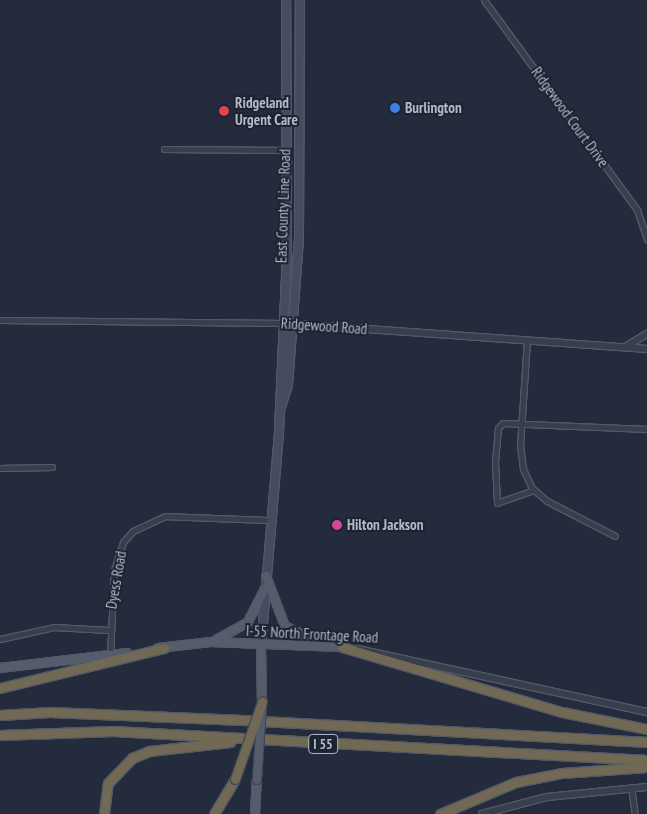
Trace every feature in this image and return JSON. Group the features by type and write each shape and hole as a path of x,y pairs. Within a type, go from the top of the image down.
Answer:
{"highway":[{"path":"342,647 562,712 647,730"},
{"path":"0,688 164,648"},
{"path":"214,814 234,778 262,702"},
{"name":"I 55","path":"0,715 50,712 194,718 647,742"},
{"name":"I 55","path":"0,735 113,731 245,740 647,760"},
{"path":"104,814 108,783 132,758 149,751 245,740"},
{"path":"440,814 516,782 562,773 647,767"}],"main road":[{"name":"East County Line Road","path":"255,814 263,683 261,647 280,410 286,150 286,0"},
{"name":"East County Line Road","path":"280,410 286,403 299,231 300,0"},
{"path":"266,576 285,626 324,645"},
{"path":"211,642 241,629 265,588"},
{"name":"I-55 North Frontage Road","path":"0,668 110,656 211,642 261,647 324,645 342,647"}],"street":[{"name":"Ridgewood Court Drive","path":"484,0 637,210 647,239"},
{"path":"164,149 286,150"},
{"name":"Ridgewood Road","path":"0,320 283,323 647,349"},
{"path":"625,347 647,334"},
{"path":"527,340 521,421 523,469 534,490 615,536"},
{"path":"534,490 497,503 498,428 521,421 647,429"},
{"path":"0,468 52,467"},
{"name":"Dyess Road","path":"110,656 108,630 118,553 142,524 165,516 271,520"},
{"path":"0,639 54,627 108,630"},
{"name":"I-55 North Frontage Road","path":"342,647 411,657 647,712"},
{"path":"482,814 547,797 647,786"},
{"path":"631,787 634,814"}],"place":[{"name":"Burlington","path":"395,108"},
{"name":"Ridgeland Urgent Care","path":"224,111"},
{"name":"Hilton Jackson","path":"337,525"}]}
